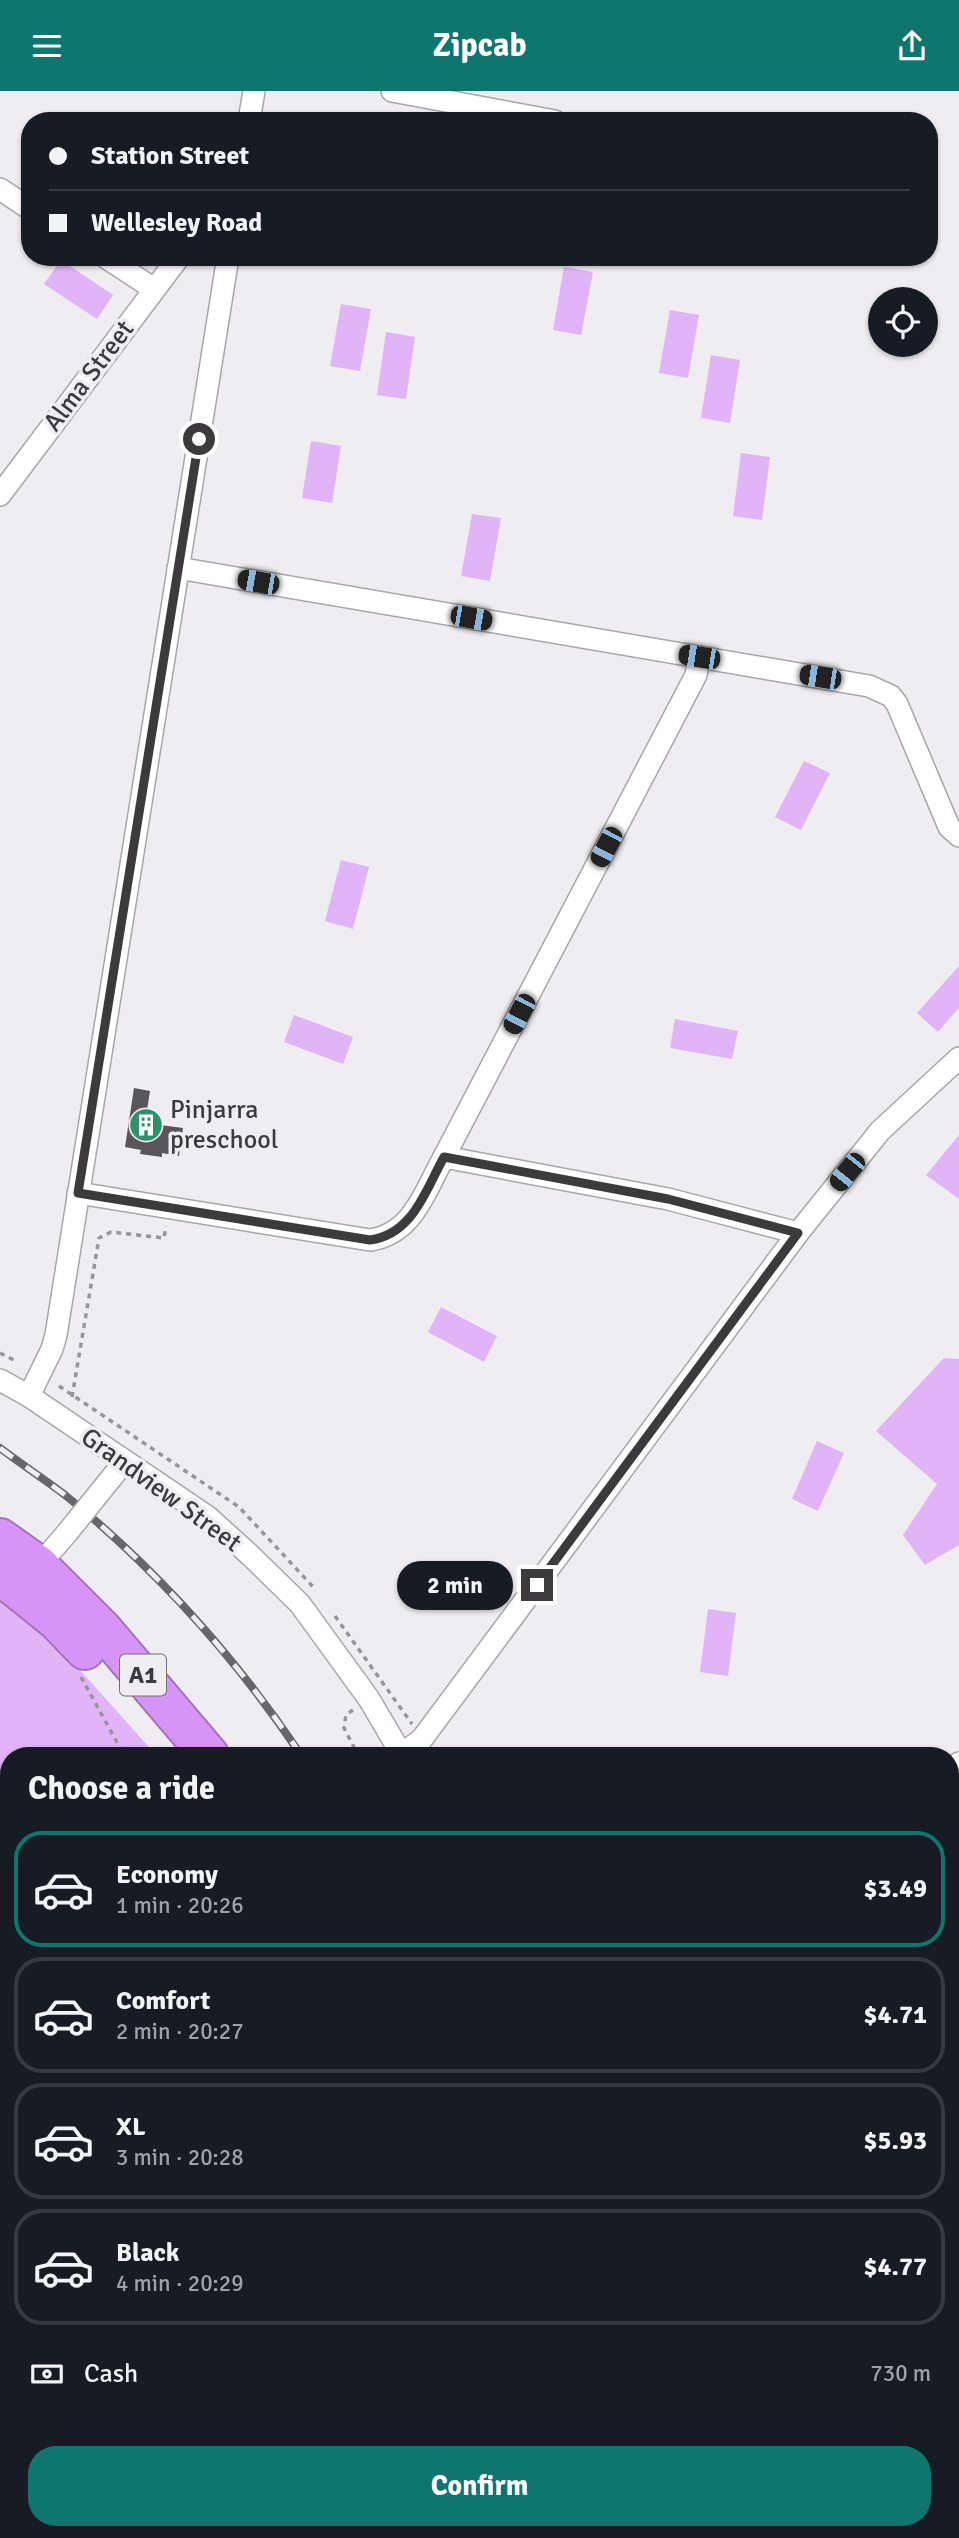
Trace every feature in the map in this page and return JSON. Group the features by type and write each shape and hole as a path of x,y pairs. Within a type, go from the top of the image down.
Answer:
{"highway":[{"name":"A1","path":"0,1538 19,1577 150,1719 171,1747"},
{"name":"A1","path":"19,1577 103,1630 202,1747"}],"street":[{"path":"250,112 254,91"},
{"path":"392,91 506,112"},
{"path":"0,189 21,203"},
{"path":"119,266 154,289"},
{"name":"Alma Street","path":"0,495 172,266"},
{"path":"29,1396 56,1335 227,266"},
{"path":"178,568 869,686 891,696 949,827 959,836"},
{"path":"78,1193 370,1240 385,1238 400,1230 410,1218 444,1157 696,675 699,657"},
{"path":"412,1747 422,1739 798,1233 880,1132 959,1058"},
{"path":"444,1157 668,1199 798,1233"},
{"name":"Grandview Street","path":"0,1380 29,1396 208,1517 251,1556 300,1604 369,1699 397,1747"},
{"path":"19,1577 67,1533 125,1461"}],"path":[{"path":"72,1397 99,1238 111,1232 164,1238 167,1221"},
{"path":"0,1353 13,1360"},
{"path":"80,1676 120,1747"},
{"path":"354,1747 344,1728 346,1715 369,1699"}],"shaded area":[{"path":"57,266 70,266 113,295 97,319 44,284"},
{"path":"564,267 593,272 581,335 553,330"},
{"path":"341,304 371,309 360,371 330,366"},
{"path":"670,310 699,315 688,378 659,373"},
{"path":"386,332 415,337 406,399 377,395"},
{"path":"711,355 740,360 730,423 701,418"},
{"path":"311,441 341,446 332,503 302,498"},
{"path":"741,453 770,457 762,520 733,516"},
{"path":"472,514 501,518 490,581 461,576"},
{"path":"804,761 830,773 801,830 775,817"},
{"path":"341,860 369,867 353,929 325,921"},
{"path":"959,966 959,1008 938,1032 917,1013"},
{"path":"294,1015 353,1037 343,1064 284,1042"},
{"path":"675,1019 738,1031 732,1059 670,1048"},
{"path":"959,1135 959,1199 926,1175"},
{"path":"441,1307 497,1336 484,1362 428,1332"},
{"path":"944,1358 959,1359 959,1545 925,1565 903,1535 937,1484 876,1431"},
{"path":"817,1441 844,1453 818,1511 792,1499"},
{"path":"0,1597 64,1652 149,1747 0,1747"},
{"path":"708,1609 736,1613 728,1676 700,1672"}],"building":[{"name":"Pinjarra preschool","path":"134,1088 150,1091 145,1123 183,1128 179,1156 162,1153 162,1157 140,1154 141,1150 125,1147"}],"railway":[{"path":"0,1448 99,1523 163,1584 222,1650 295,1747"}],"place":[{"name":"Pinjarra preschool","path":"146,1125"}],"route":[{"path":"199,439 78,1193 370,1240 385,1238 400,1230 410,1218 444,1157 668,1199 798,1233 537,1585"}]}
